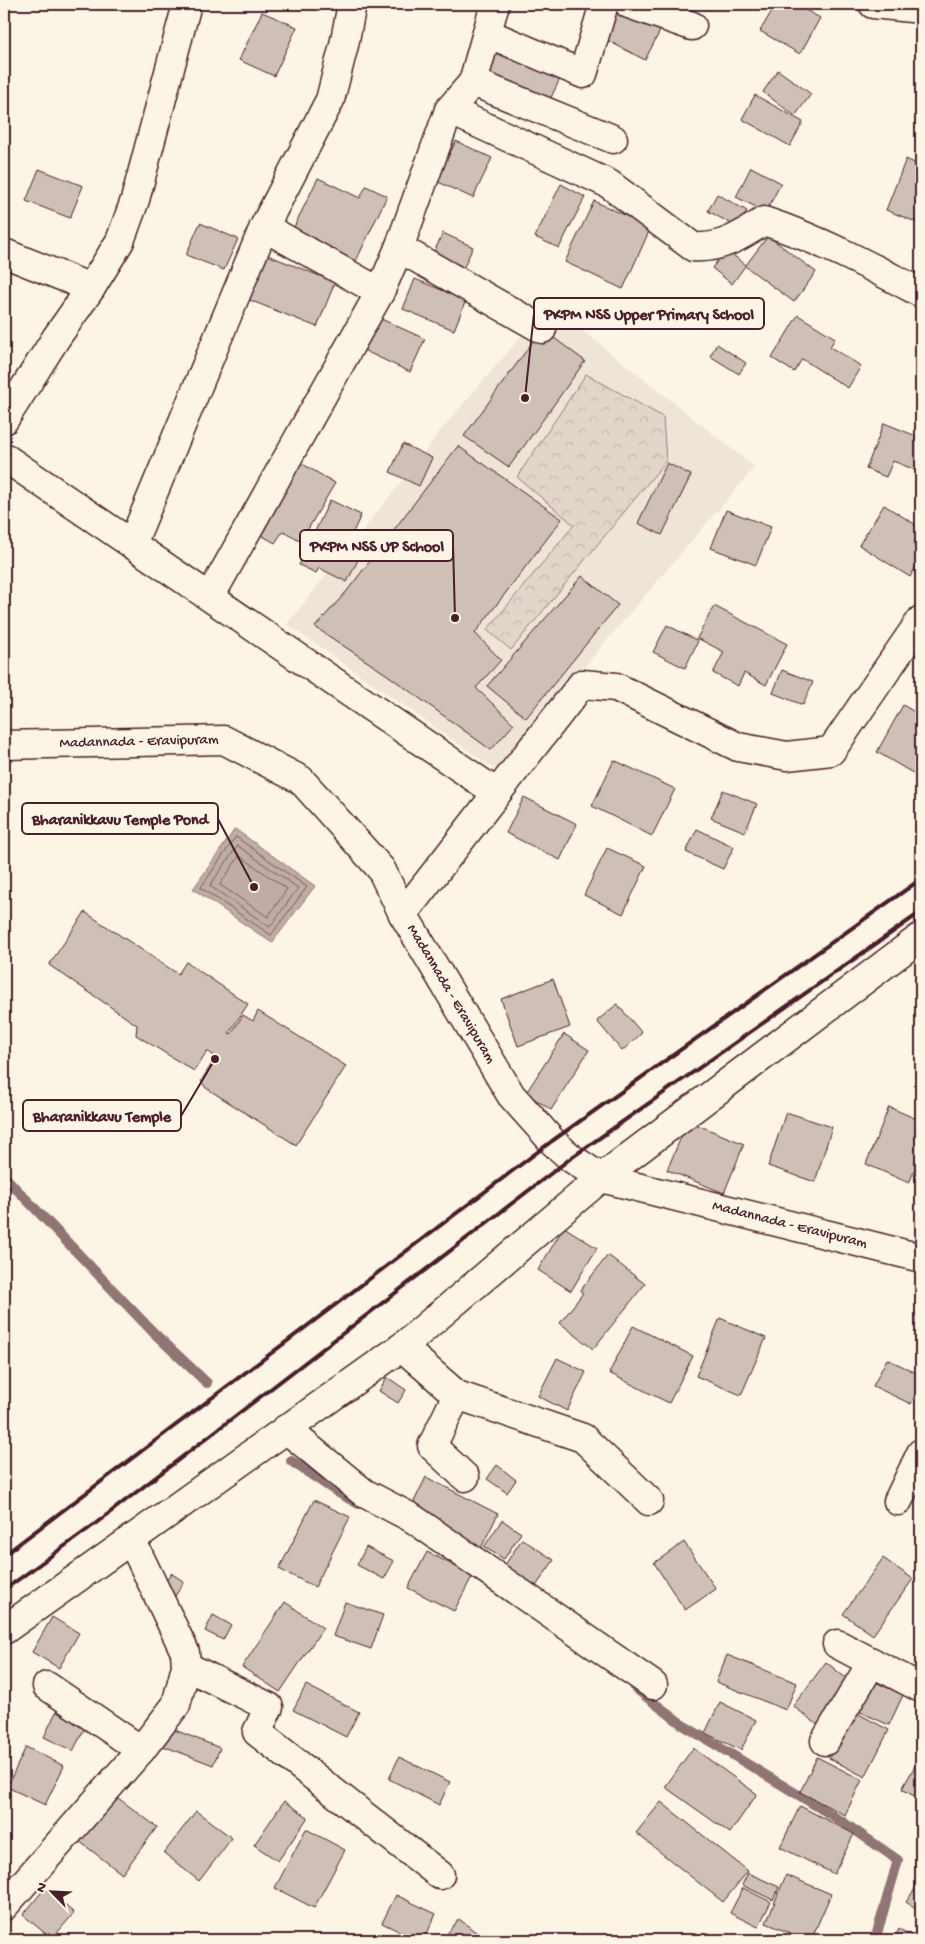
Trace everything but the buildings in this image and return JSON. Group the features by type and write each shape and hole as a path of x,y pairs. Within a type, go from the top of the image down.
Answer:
{"street":[{"path":"4,420 120,241 135,200 187,4"},
{"path":"132,544 264,227 330,100 352,4"},
{"path":"210,597 380,292 399,248 450,110 473,82 495,4"},
{"path":"487,33 583,74 604,4"},
{"path":"628,4 692,26"},
{"path":"873,4 921,9"},
{"path":"473,82 613,139"},
{"path":"450,110 609,184 693,247 707,248 728,243 764,222 789,229 814,242 839,250 921,293"},
{"path":"264,227 380,292"},
{"path":"399,248 542,329"},
{"path":"4,253 91,288"},
{"path":"4,457 497,793"},
{"path":"403,914 582,684 616,687 738,748 787,756 831,751 921,620"},
{"name":"Madannada - Eravipuram","path":"4,745 224,740 301,780 381,869 403,914 511,1095 552,1142 571,1158 601,1178 921,1258"},
{"path":"4,1630 402,1347 601,1178 921,937"},
{"path":"402,1347 457,1395 583,1438 649,1501"},
{"path":"457,1395 432,1446 465,1477"},
{"path":"286,1429 364,1493 412,1518 653,1685"},
{"path":"898,1501 921,1453"},
{"path":"4,1906 141,1750 176,1704 186,1666 185,1652 131,1539"},
{"path":"837,1644 921,1688"},
{"path":"825,1741 872,1662"},
{"path":"186,1666 269,1707 257,1732 440,1875"},
{"path":"47,1686 141,1750"}],"shaded area":[{"path":"549,304 755,467 496,770 287,624 419,460 439,432"}],"green space":[{"path":"586,374 663,417 666,461 511,650 487,630 574,525 517,477"}],"water":[{"path":"235,829 315,886 272,943 193,889"}],"waterway":[{"path":"4,1176 153,1332 207,1383"},
{"path":"291,1461 337,1492 359,1504"},
{"path":"635,1688 683,1725 843,1822 898,1860 875,1940"}],"railway":[{"path":"4,1555 552,1141 921,879"},
{"path":"4,1590 91,1527 571,1158 921,912"}],"place":[{"name":"PKPM NSS Upper Primary School","path":"525,398"},
{"name":"PKPM NSS UP School","path":"455,618"},
{"name":"Bharanikkavu Temple Pond","path":"254,887"},
{"name":"Bharanikkavu Temple","path":"215,1059"}]}
